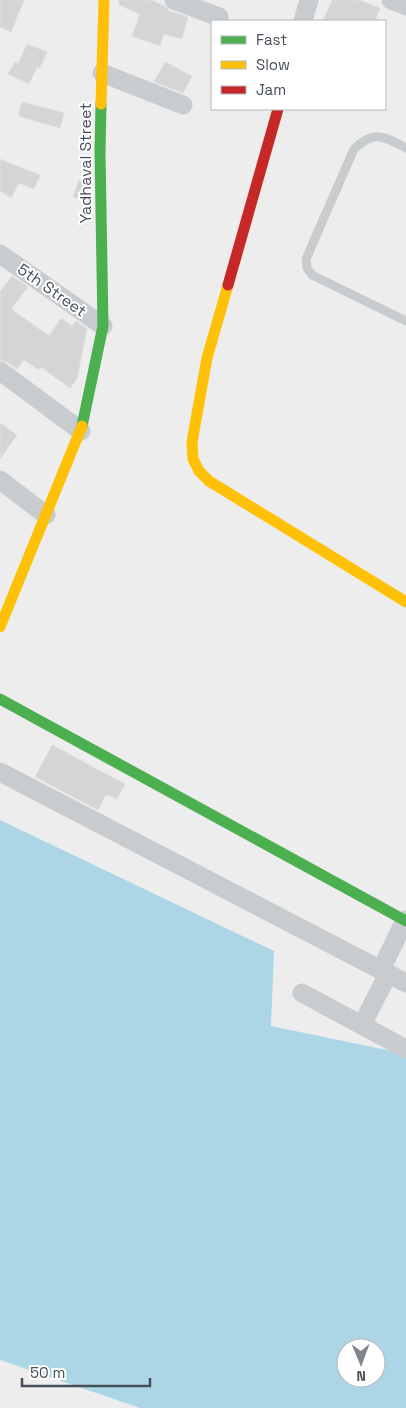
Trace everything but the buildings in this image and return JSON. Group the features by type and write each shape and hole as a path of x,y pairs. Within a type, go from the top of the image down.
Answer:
{"street":[{"name":"Yadhaval Street","path":"1,621 81,431 103,326 100,152 104,0"},
{"path":"174,0 219,17"},
{"path":"303,20 309,0"},
{"path":"391,0 406,6"},
{"path":"102,73 183,105"},
{"path":"278,110 207,358 192,442 193,460 199,471 209,481 406,602"},
{"name":"5th Street","path":"0,254 103,326"},
{"path":"0,371 81,431"},
{"path":"0,480 46,515"},
{"path":"0,699 406,919 362,1025"},
{"path":"0,772 406,983"},
{"path":"302,992 406,1049"}],"lane":[{"path":"406,148 387,138 374,136 364,139 354,149 306,259 307,268 312,275 406,322"}],"water":[{"path":"0,820 274,951 271,1026 406,1054 406,1408 140,1408 0,1360"}],"traffic: fast":[{"path":"82,426 103,326 101,104"},
{"path":"0,699 406,921"}],"traffic: slow":[{"path":"101,104 104,0"},
{"path":"228,285 207,358 192,442 193,459 199,471 209,481 406,602"},
{"path":"0,627 82,426"}],"traffic: jam":[{"path":"228,285 278,110"}]}
